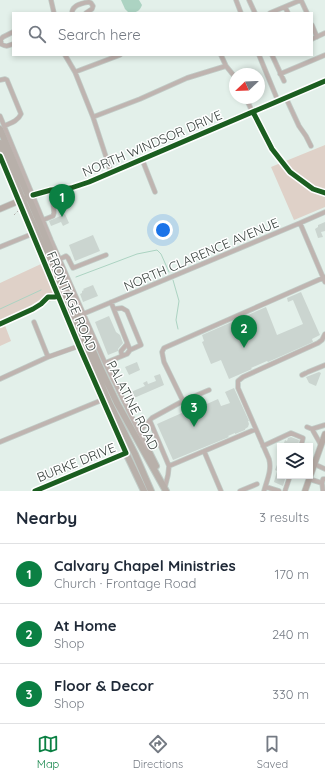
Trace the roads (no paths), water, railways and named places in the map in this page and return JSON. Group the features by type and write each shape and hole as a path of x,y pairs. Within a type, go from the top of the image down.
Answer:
{"highway":[{"name":"PALATINE ROAD","path":"2,127 26,198 109,402 135,454 151,491"},
{"name":"PALATINE ROAD","path":"0,143 117,403 166,490"},
{"path":"149,452 166,490"},
{"path":"126,453 144,491"}],"main road":[{"name":"NORTH WINDSOR DRIVE","path":"0,209 26,198"},
{"path":"313,467 325,434"},
{"path":"305,491 309,479"}],"street":[{"path":"51,0 54,12"},
{"path":"236,0 241,12"},
{"path":"249,0 255,12"},
{"path":"272,12 301,0 307,12"},
{"path":"72,12 74,7 89,2 93,6 92,9 88,12"},
{"path":"285,7 288,12"},
{"path":"313,27 317,37"},
{"path":"12,32 4,36 1,40 4,46 12,44"},
{"path":"313,39 325,34"},
{"path":"280,74 325,55"},
{"path":"66,56 75,72 93,117 111,172"},
{"path":"75,72 117,56"},
{"path":"221,56 229,70"},
{"path":"260,56 278,100"},
{"path":"272,56 284,81"},
{"path":"93,117 140,99 187,78 226,66"},
{"path":"0,80 5,78 7,80 21,114 20,118 2,127 0,116"},
{"name":"NORTH WINDSOR DRIVE","path":"26,198 52,189 71,188 90,182 325,81"},
{"path":"286,98 310,146"},
{"path":"249,104 272,149 290,172 314,189 325,193"},
{"name":"FRONTAGE ROAD","path":"0,156 26,198 43,220 105,363 149,452"},
{"path":"142,159 155,192"},
{"path":"43,220 53,216 54,213 52,189"},
{"name":"FRONTAGE ROAD","path":"26,198 32,234 126,453"},
{"name":"NORTH CLARENCE AVENUE","path":"83,314 325,212"},
{"path":"183,402 164,362 162,352 164,348 324,279 300,223"},
{"path":"0,247 32,234"},
{"path":"60,259 66,256 73,268 106,255"},
{"path":"111,302 130,350"},
{"path":"105,363 127,354 130,350 141,345 127,311 122,308 114,309"},
{"path":"34,322 48,357"},
{"path":"279,491 265,489 270,466 238,388 238,381 243,377 318,344 325,334"},
{"path":"122,356 121,351 127,344"},
{"path":"0,379 48,357 79,346"},
{"path":"306,373 325,365"},
{"path":"139,432 152,418 209,390"},
{"path":"0,442 102,400"},
{"path":"150,421 169,466 166,490"},
{"path":"312,429 325,425"},
{"path":"307,427 312,429 321,445"},
{"path":"169,466 256,429"},
{"path":"263,446 291,433 303,438 301,443"},
{"path":"204,451 221,491"},
{"name":"BURKE DRIVE","path":"35,491 126,453"},
{"path":"314,464 325,469"},
{"path":"285,491 289,479"},
{"path":"309,479 322,483"},
{"path":"323,491 322,483 323,479 325,479"},
{"path":"240,491 257,484"}],"waterway":[{"path":"76,277 137,254 157,250 161,254 169,272"},
{"path":"173,280 179,301 176,320 178,329"},
{"path":"0,309 41,290"}],"place":[{"name":"Calvary Chapel Ministries","path":"62,217"},
{"name":"At Home","path":"244,348"},
{"name":"Floor & Decor","path":"194,427"}]}
